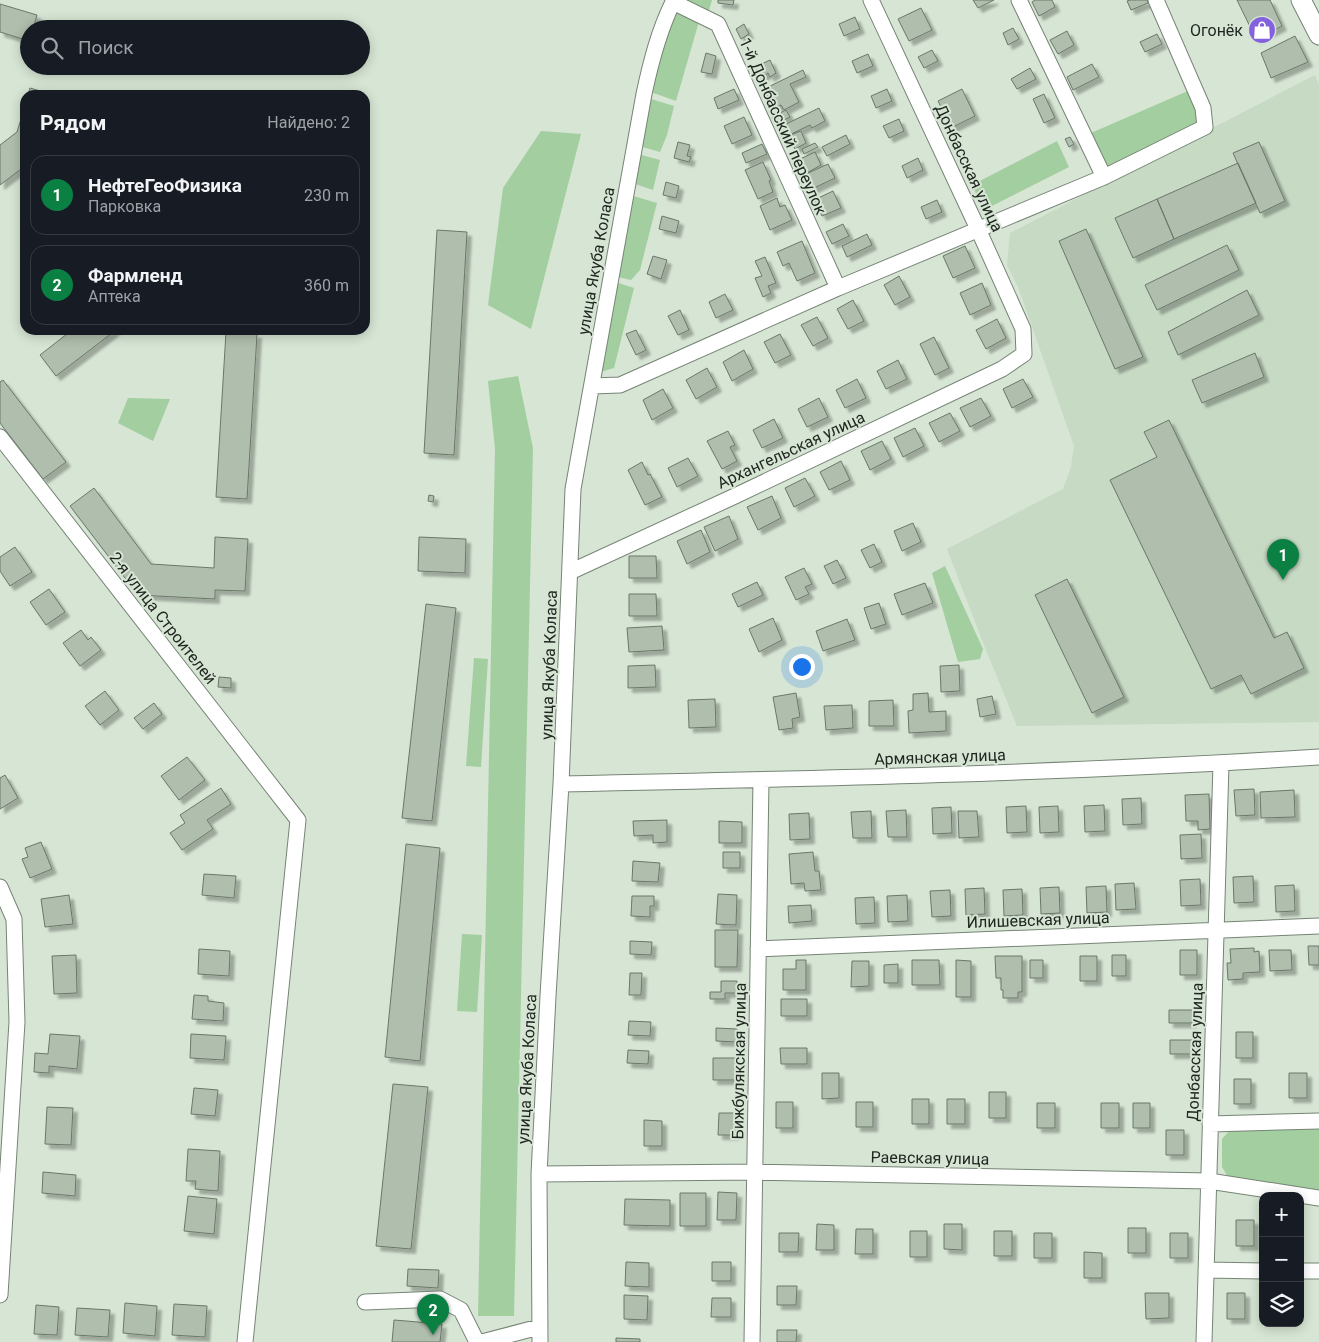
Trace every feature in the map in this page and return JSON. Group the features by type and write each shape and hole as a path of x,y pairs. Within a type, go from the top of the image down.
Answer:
{"street":[{"name":"Донбасская улица","path":"871,0 1023,329 1024,354"},
{"path":"1019,0 1104,177"},
{"path":"592,386 620,384 838,288 1104,177 1205,127 1203,108 1156,0"},
{"path":"1301,0 1319,34"},
{"name":"1-й Донбасский переулок","path":"673,1 718,24 838,288"},
{"name":"улица Якуба Коласа","path":"540,1335 539,1174 562,784 573,489 647,81 662,24 673,1"},
{"name":"Архангельская улица","path":"570,572 735,496 1002,368 1024,354"},
{"name":"2-я улица Строителей","path":"0,437 298,820 245,1342"},
{"name":"Армянская улица","path":"562,784 761,780 1221,764 1319,757"},
{"name":"Донбасская улица","path":"1204,1342 1221,764"},
{"name":"Бижбулякская улица","path":"752,1342 761,780"},
{"path":"0,887 14,919 17,1022 0,1295"},
{"name":"Илишевская улица","path":"758,949 1319,926"},
{"path":"1210,1124 1319,1121"},
{"name":"Раевская улица","path":"539,1174 755,1172 1209,1181 1319,1198"},
{"path":"1206,1270 1259,1271"},
{"path":"1304,1271 1319,1271"},
{"path":"366,1302 440,1299 461,1310 477,1342"},
{"path":"482,1342 540,1335"}],"shaded area":[{"path":"1315,75 1319,85 1319,722 1017,726 947,549 1063,489 1071,467 1074,446 1018,287 1007,265 1010,233"}],"green space":[{"path":"677,0 712,0 707,17"},
{"path":"674,6 700,18 676,101 648,91"},
{"path":"1190,90 1200,120 1196,127 1107,172 1091,133"},
{"path":"648,98 674,106 667,135 660,152 639,146"},
{"path":"541,131 581,134 531,329 488,305 503,188"},
{"path":"1057,141 1069,167 984,210 972,185"},
{"path":"638,154 660,160 653,190 632,183"},
{"path":"630,195 657,203 640,270 631,280 614,276"},
{"path":"612,281 634,288 614,368 597,373"},
{"path":"518,376 533,448 514,1316 478,1316 495,449 488,381"},
{"path":"128,398 170,399 153,441 118,423"},
{"path":"945,566 983,649 980,659 958,662 932,573"},
{"path":"474,658 488,659 481,767 466,766"},
{"path":"462,934 482,935 477,1012 457,1011"},
{"path":"1319,1128 1319,1190 1228,1177 1222,1167 1222,1139 1230,1130"}],"building":[{"path":"718,0 734,0 733,5 718,3"},
{"path":"973,0 994,0 978,8"},
{"path":"1035,0 1052,0 1055,7 1039,16 1032,2"},
{"path":"1147,0 1148,3 1131,10 1127,1"},
{"path":"1237,0 1270,0 1282,26 1256,39"},
{"path":"0,4 37,15 36,20 20,20 20,38 0,32"},
{"path":"921,8 932,30 909,41 898,19"},
{"path":"855,17 860,29 844,36 839,24"},
{"path":"744,24 749,34 741,39 736,29"},
{"path":"1013,28 1019,39 1008,45 1003,33"},
{"path":"1067,31 1074,45 1058,54 1050,40"},
{"path":"1157,34 1162,44 1145,52 1140,42"},
{"path":"1295,36 1308,62 1271,78 1261,53"},
{"path":"932,50 938,61 924,68 918,57"},
{"path":"706,53 716,56 712,74 701,72"},
{"path":"868,54 873,66 857,73 852,61"},
{"path":"770,60 776,73 770,77 768,73 760,78 755,67"},
{"path":"1092,64 1099,77 1073,90 1067,77"},
{"path":"1030,68 1036,79 1017,89 1011,79"},
{"path":"803,70 806,77 790,84 799,102 784,110 781,105 774,108 764,89"},
{"path":"734,89 739,100 718,109 714,98"},
{"path":"887,89 892,101 876,108 871,96"},
{"path":"962,89 975,116 951,128 938,101"},
{"path":"1044,94 1055,118 1044,123 1033,99"},
{"path":"819,108 825,121 812,128 810,125 783,138 778,128"},
{"path":"786,110 790,117 776,124 772,117"},
{"path":"744,117 752,135 732,144 724,126"},
{"path":"899,119 904,131 889,138 883,126"},
{"path":"20,122 20,170 0,185 0,145 17,132"},
{"path":"801,131 806,143 795,149 788,136"},
{"path":"846,135 850,144 827,156 822,147"},
{"path":"1070,137 1074,144 1069,147 1065,139"},
{"path":"678,142 690,145 687,156 691,157 689,162 674,158"},
{"path":"1259,142 1285,201 1260,213 1233,153"},
{"path":"815,143 818,147 804,154 802,149"},
{"path":"762,144 767,154 746,163 742,153"},
{"path":"815,152 821,165 805,174 798,160"},
{"path":"918,158 923,170 907,178 902,166"},
{"path":"763,162 771,180 769,181 773,192 758,199 745,170"},
{"path":"1238,163 1256,203 1174,239 1157,199"},
{"path":"828,164 835,178 812,189 806,174"},
{"path":"666,182 679,186 676,198 663,195"},
{"path":"833,191 841,208 822,216 814,200"},
{"path":"777,198 780,207 785,205 792,220 770,230 760,206"},
{"path":"1157,199 1174,239 1133,258 1115,218"},
{"path":"937,200 942,212 926,219 921,207"},
{"path":"662,216 679,221 676,233 659,229"},
{"path":"843,224 849,236 832,244 826,232"},
{"path":"1086,229 1143,357 1115,369 1059,241"},
{"path":"437,230 467,232 454,455 424,453"},
{"path":"867,234 872,245 847,257 842,246"},
{"path":"802,241 815,273 797,281 789,263 783,266 777,252"},
{"path":"1227,245 1239,270 1157,310 1145,285"},
{"path":"965,246 975,268 953,278 943,256"},
{"path":"653,256 667,260 661,279 647,274"},
{"path":"765,257 776,283 768,286 771,293 763,297 755,278 762,276 755,261"},
{"path":"899,276 910,297 895,305 884,285"},
{"path":"982,283 991,305 970,315 960,293"},
{"path":"1247,290 1259,315 1178,355 1168,332"},
{"path":"725,294 733,310 716,318 709,302"},
{"path":"853,300 864,321 848,329 837,309"},
{"path":"680,310 689,330 678,335 668,316"},
{"path":"817,317 828,338 813,346 801,325"},
{"path":"997,319 1006,338 986,349 976,330"},
{"path":"636,330 646,350 636,355 626,334"},
{"path":"780,334 791,355 775,363 764,342"},
{"path":"66,335 109,335 56,376 40,355"},
{"path":"226,335 257,335 247,499 216,497"},
{"path":"934,337 949,368 935,375 920,344"},
{"path":"744,350 753,369 732,381 723,362"},
{"path":"1255,353 1264,377 1202,403 1192,380"},
{"path":"898,360 907,379 886,389 877,371"},
{"path":"707,368 717,387 696,399 686,380"},
{"path":"857,379 866,398 845,408 836,390"},
{"path":"1023,379 1033,397 1012,408 1003,389"},
{"path":"3,380 66,462 43,479 0,423 0,382"},
{"path":"663,389 673,408 652,420 643,400"},
{"path":"819,398 828,417 807,427 798,409"},
{"path":"981,398 991,416 970,427 960,408"},
{"path":"950,413 960,431 939,442 929,423"},
{"path":"774,419 783,438 762,448 753,430"},
{"path":"1169,420 1274,638 1287,632 1304,668 1251,694 1241,675 1211,689 1110,480 1157,457 1144,432"},
{"path":"915,428 924,446 903,457 894,438"},
{"path":"728,431 735,445 730,447 737,461 722,469 707,441"},
{"path":"882,441 891,459 870,470 861,451"},
{"path":"688,458 698,476 677,487 668,468"},
{"path":"841,461 850,480 829,490 820,472"},
{"path":"642,462 662,497 645,505 628,470"},
{"path":"805,478 815,496 794,507 785,488"},
{"path":"94,488 151,564 214,568 215,537 248,539 245,591 215,590 215,599 138,595 70,506"},
{"path":"429,495 434,496 433,502 428,501"},
{"path":"772,496 781,518 758,530 747,507"},
{"path":"729,516 738,539 715,551 704,527"},
{"path":"913,523 921,542 902,551 894,531"},
{"path":"701,530 710,552 687,564 677,541"},
{"path":"419,537 466,539 465,573 418,571"},
{"path":"874,544 882,562 870,568 861,550"},
{"path":"15,547 32,572 10,586 0,571 0,557"},
{"path":"629,556 656,556 657,578 629,578"},
{"path":"837,560 846,578 833,584 824,566"},
{"path":"804,568 812,584 805,587 809,594 796,600 785,577"},
{"path":"1067,579 1124,697 1092,713 1035,595"},
{"path":"757,582 763,595 738,607 732,594"},
{"path":"925,583 933,603 902,615 894,594"},
{"path":"49,589 65,612 46,625 30,602"},
{"path":"629,594 656,594 657,616 629,616"},
{"path":"879,603 886,624 871,629 864,608"},
{"path":"426,604 456,608 432,821 402,818"},
{"path":"773,618 782,640 759,652 749,629"},
{"path":"847,619 855,640 823,651 816,631"},
{"path":"662,626 664,650 629,652 627,628"},
{"path":"81,630 88,640 91,637 101,650 80,666 63,643"},
{"path":"655,665 656,687 628,688 628,666"},
{"path":"959,665 960,691 941,692 940,666"},
{"path":"219,677 231,678 231,688 218,687"},
{"path":"105,691 119,710 100,725 85,706"},
{"path":"796,693 800,717 792,719 793,728 779,730 773,697"},
{"path":"928,693 929,712 946,711 946,731 909,733 908,711 913,710 913,694"},
{"path":"992,696 996,714 980,717 977,699"},
{"path":"715,699 716,727 689,728 688,700"},
{"path":"893,700 894,726 869,726 869,701"},
{"path":"154,703 162,714 143,729 134,718"},
{"path":"852,705 853,728 826,730 824,706"},
{"path":"187,757 205,780 179,800 161,776"},
{"path":"5,775 18,798 0,809 0,778"},
{"path":"221,788 231,804 207,820 213,829 182,850 170,833 185,823 180,815"},
{"path":"1254,789 1255,815 1236,816 1234,790"},
{"path":"1294,790 1295,817 1261,818 1260,792"},
{"path":"1209,794 1210,829 1198,830 1198,821 1186,821 1185,795"},
{"path":"1141,798 1142,824 1123,825 1122,799"},
{"path":"1104,805 1105,831 1085,832 1084,806"},
{"path":"1026,806 1027,832 1007,833 1006,807"},
{"path":"1058,806 1059,832 1040,833 1039,807"},
{"path":"951,807 952,833 933,834 932,808"},
{"path":"906,810 907,837 888,837 886,811"},
{"path":"871,811 872,838 853,838 851,812"},
{"path":"958,811 977,811 979,837 959,838"},
{"path":"809,813 810,839 790,840 789,814"},
{"path":"667,820 667,842 653,843 653,835 634,836 633,821"},
{"path":"719,821 742,822 742,843 719,843"},
{"path":"1201,834 1202,858 1181,859 1180,835"},
{"path":"41,842 52,869 30,878 22,859 28,857 25,848"},
{"path":"406,844 440,848 420,1061 385,1057"},
{"path":"723,852 740,852 740,868 723,868"},
{"path":"813,852 815,871 819,871 821,890 805,891 804,883 791,884 789,854"},
{"path":"633,861 660,863 658,882 632,881"},
{"path":"204,874 236,876 234,898 202,895"},
{"path":"1253,876 1254,902 1234,903 1233,877"},
{"path":"1200,879 1201,905 1181,906 1180,880"},
{"path":"1134,883 1136,909 1116,910 1115,884"},
{"path":"1294,885 1295,911 1276,912 1275,886"},
{"path":"1106,886 1107,912 1087,913 1086,887"},
{"path":"1059,887 1060,913 1041,914 1040,888"},
{"path":"984,888 985,914 966,915 965,889"},
{"path":"1022,889 1023,915 1004,916 1003,890"},
{"path":"950,890 951,916 932,917 930,891"},
{"path":"718,894 737,895 736,925 716,924"},
{"path":"69,895 73,924 45,927 41,899"},
{"path":"907,895 908,921 888,922 887,896"},
{"path":"632,896 654,896 654,906 650,906 650,917 631,916"},
{"path":"874,897 875,923 856,924 855,898"},
{"path":"811,905 812,921 789,923 788,906"},
{"path":"715,930 738,930 737,967 715,967"},
{"path":"630,941 652,942 651,955 630,954"},
{"path":"1308,946 1319,946 1319,965 1309,965"},
{"path":"1254,948 1254,952 1259,951 1260,972 1243,973 1243,979 1228,980 1227,963 1231,963 1230,949"},
{"path":"199,949 230,951 229,976 198,974"},
{"path":"1180,950 1197,950 1197,975 1180,975"},
{"path":"1269,950 1291,950 1292,970 1270,971"},
{"path":"76,955 77,993 54,994 52,956"},
{"path":"1112,955 1126,955 1126,976 1112,976"},
{"path":"995,956 1022,956 1022,992 1018,992 1018,998 1003,998 1001,978 996,978"},
{"path":"1080,956 1097,956 1097,981 1080,981"},
{"path":"796,960 806,960 806,990 783,990 783,969 796,969"},
{"path":"912,960 939,960 940,985 912,985"},
{"path":"956,960 971,961 971,997 956,997"},
{"path":"1030,960 1043,960 1043,978 1030,978"},
{"path":"852,961 869,961 869,986 851,987"},
{"path":"898,964 898,983 884,983 884,965"},
{"path":"630,973 642,973 641,995 629,995"},
{"path":"721,981 737,981 737,993 725,993 725,999 710,999 710,992 721,992"},
{"path":"194,995 208,996 208,1001 224,1003 223,1021 192,1019"},
{"path":"781,999 807,999 807,1016 781,1016"},
{"path":"1169,1010 1192,1010 1192,1023 1169,1023"},
{"path":"629,1021 651,1022 650,1036 628,1035"},
{"path":"716,1028 737,1029 737,1042 716,1041"},
{"path":"1236,1032 1253,1032 1253,1058 1236,1058"},
{"path":"50,1034 80,1036 77,1069 49,1066 49,1073 34,1072 35,1053 48,1054"},
{"path":"191,1034 226,1036 224,1060 190,1058"},
{"path":"1170,1040 1194,1040 1194,1054 1170,1054"},
{"path":"780,1048 807,1048 807,1064 781,1064"},
{"path":"628,1050 649,1051 648,1064 627,1063"},
{"path":"713,1058 736,1058 736,1080 713,1080"},
{"path":"822,1073 839,1073 839,1098 822,1099"},
{"path":"1289,1073 1307,1073 1307,1098 1289,1098"},
{"path":"1234,1079 1251,1079 1251,1104 1234,1104"},
{"path":"393,1084 428,1087 411,1249 376,1246"},
{"path":"194,1088 218,1090 215,1116 191,1114"},
{"path":"989,1092 1006,1092 1006,1118 989,1118"},
{"path":"912,1099 929,1099 929,1124 912,1124"},
{"path":"947,1099 965,1099 965,1124 947,1124"},
{"path":"776,1102 793,1102 793,1128 776,1128"},
{"path":"856,1102 873,1102 873,1127 856,1127"},
{"path":"1037,1103 1055,1103 1055,1128 1037,1128"},
{"path":"1101,1103 1119,1103 1119,1128 1101,1128"},
{"path":"1133,1103 1150,1103 1150,1128 1133,1128"},
{"path":"47,1107 73,1108 71,1145 45,1144"},
{"path":"719,1113 736,1113 735,1135 718,1135"},
{"path":"644,1120 662,1121 662,1146 644,1146"},
{"path":"1166,1130 1184,1130 1184,1155 1166,1155"},
{"path":"188,1149 220,1151 218,1191 195,1189 196,1181 186,1181"},
{"path":"43,1172 76,1175 75,1196 42,1193"},
{"path":"718,1192 737,1193 736,1220 717,1220"},
{"path":"680,1193 706,1193 706,1226 680,1226"},
{"path":"188,1196 217,1199 214,1234 184,1231"},
{"path":"625,1199 670,1200 670,1226 624,1225"},
{"path":"1236,1220 1254,1220 1254,1246 1236,1246"},
{"path":"817,1224 834,1225 834,1250 816,1250"},
{"path":"944,1224 962,1224 962,1250 944,1249"},
{"path":"1128,1228 1146,1228 1146,1253 1128,1253"},
{"path":"856,1229 873,1229 873,1254 855,1254"},
{"path":"910,1231 927,1231 927,1257 910,1257"},
{"path":"994,1231 1012,1231 1012,1256 994,1256"},
{"path":"779,1233 799,1233 798,1252 779,1252"},
{"path":"1034,1233 1052,1233 1052,1258 1034,1258"},
{"path":"1170,1233 1188,1233 1188,1258 1170,1258"},
{"path":"1084,1252 1102,1253 1102,1278 1084,1278"},
{"path":"626,1262 649,1263 649,1287 625,1286"},
{"path":"712,1262 731,1262 731,1281 712,1281"},
{"path":"408,1269 439,1270 438,1288 407,1286"},
{"path":"777,1286 797,1286 796,1305 777,1305"},
{"path":"1145,1293 1169,1293 1169,1318 1146,1319"},
{"path":"1227,1293 1245,1293 1245,1319 1227,1319"},
{"path":"624,1295 648,1296 647,1320 624,1319"},
{"path":"712,1298 731,1298 731,1317 711,1317"},
{"path":"125,1303 157,1306 155,1336 123,1333"},
{"path":"174,1304 207,1306 205,1337 172,1335"},
{"path":"36,1305 59,1307 57,1335 34,1334"},
{"path":"77,1308 110,1310 108,1337 75,1335"},
{"path":"394,1320 442,1324 440,1342 392,1342"},
{"path":"777,1330 797,1330 796,1342 777,1342"},
{"path":"616,1338 640,1339 640,1342 616,1342"}],"place":[{"name":"Огонёк","path":"1262,30"},
{"name":"НефтеГеоФизика","path":"1283,580"},
{"name":"Фармленд","path":"433,1335"}]}
